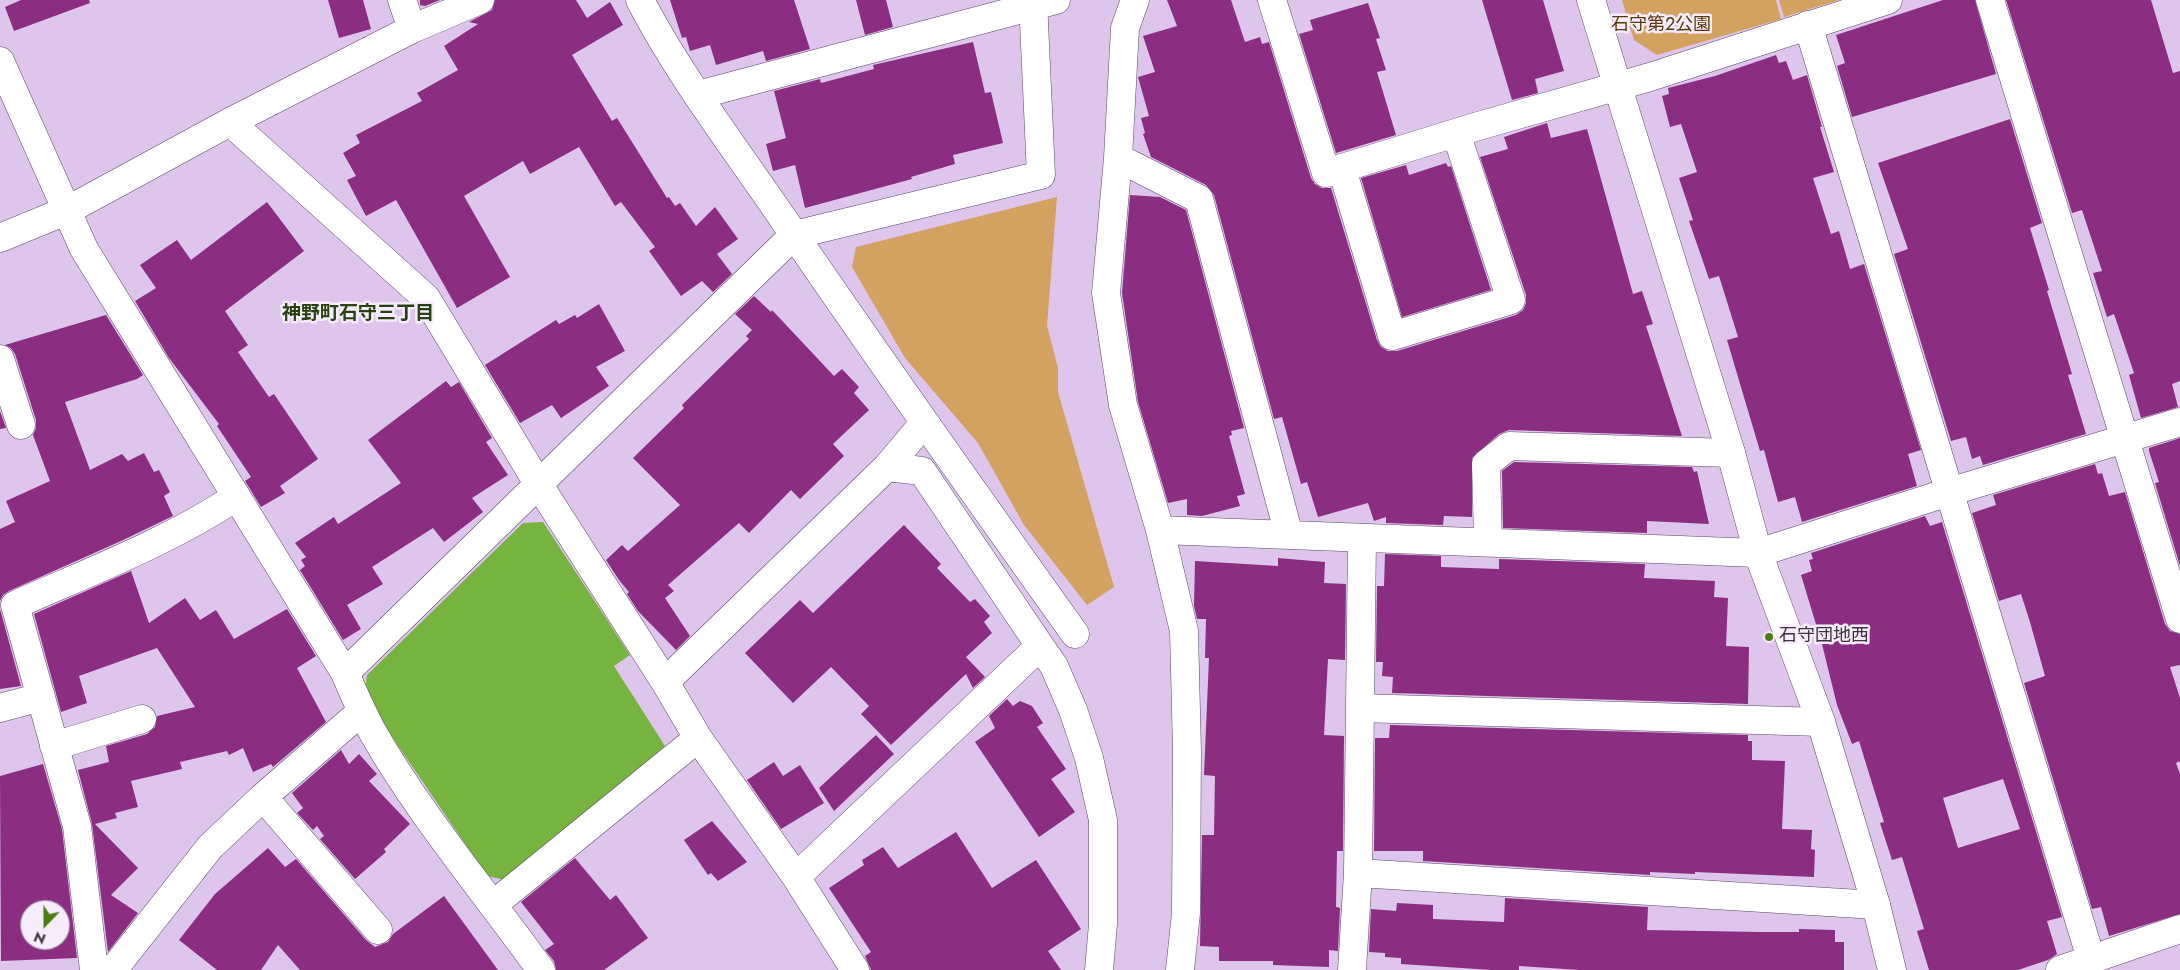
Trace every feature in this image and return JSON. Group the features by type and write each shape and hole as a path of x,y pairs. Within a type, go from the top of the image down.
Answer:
{"street":[{"path":"402,0 412,29"},
{"path":"0,238 68,210 230,122 412,29 480,0"},
{"path":"640,0 655,29 698,95 794,235 924,423 1075,634"},
{"path":"1135,0 1125,28 1118,158 1106,292 1123,405 1160,530 1184,631 1187,751 1186,913 1180,970"},
{"path":"1272,0 1326,173 1617,85 1650,77 1888,0"},
{"path":"1592,0 1731,453 1758,552 1821,722 1876,905 1892,970"},
{"path":"1990,0 2180,618"},
{"path":"345,673 794,235 1041,175 1040,2 698,95"},
{"path":"1808,25 2091,959"},
{"path":"0,61 84,249 345,673 373,732 436,828 541,970"},
{"path":"230,122 426,298 539,485 665,682 698,738 796,877 855,970"},
{"path":"1342,168 1392,336 1511,300 1456,133"},
{"path":"1118,158 1198,199 1288,535"},
{"path":"0,359 21,425"},
{"path":"1160,530 1758,552 2180,422"},
{"path":"665,682 887,467 924,423"},
{"path":"1488,542 1486,464 1509,446 1731,453"},
{"path":"887,467 922,471 1054,666 1089,758 1104,820 1103,924 1099,970"},
{"path":"94,970 77,826 15,605 211,514 236,497"},
{"path":"1352,970 1358,873 1362,538"},
{"path":"796,877 1040,646"},
{"path":"0,708 41,697"},
{"path":"1360,708 1821,722"},
{"path":"113,970 210,848 263,797 362,710"},
{"path":"54,746 142,719"},
{"path":"494,904 698,738"},
{"path":"263,797 378,930"},
{"path":"1358,873 1876,905"},
{"path":"2060,970 2180,929"}],"green space":[{"name":"石守第2公園","path":"1622,0 1776,0 1781,19 1657,55 1634,40"},
{"path":"1779,0 1839,0 1784,17"},
{"path":"1057,197 1047,326 1058,368 1058,392 1114,587 1087,605 1024,525 978,443 905,358 852,267 856,247"}],"shaded area":[{"path":"543,522 630,655 614,666 665,746 505,880 487,876 364,696 367,675 523,523"}],"building":[{"path":"21,0 89,0 90,3 14,31 5,7"},
{"path":"328,0 363,0 371,29 339,38"},
{"path":"420,0 440,0 425,6 420,5"},
{"path":"495,0 576,0 587,18 610,2 623,25 572,55 612,121 617,118 667,198 669,197 675,206 680,203 696,226 715,207 738,239 717,254 732,274 713,292 702,281 681,296 649,251 655,247 621,202 615,206 579,147 530,174 523,161 464,196 510,277 457,308 396,200 366,216 347,180 356,176 343,153 360,143 356,135 422,101 417,93 458,70 444,46 478,24 469,22 492,10"},
{"path":"670,0 794,0 810,49 766,61 763,51 716,65 710,45 690,51 686,37 682,38"},
{"path":"856,0 886,0 893,27 865,35"},
{"path":"1167,0 1231,0 1245,42 1260,37 1262,44 1269,42 1311,178 1315,184 1322,188 1331,188 1377,340 1381,347 1388,351 1397,351 1516,315 1523,310 1526,303 1526,295 1480,157 1508,149 1504,137 1547,123 1551,138 1587,129 1633,294 1642,291 1653,324 1646,326 1682,436 1509,430 1499,434 1472,458 1472,517 1444,516 1443,525 1386,523 1386,517 1374,521 1368,503 1318,517 1307,482 1301,484 1282,417 1274,419 1214,195 1206,185 1151,157 1143,134 1145,133 1141,118 1149,116 1138,77 1155,72 1143,36 1177,26"},
{"path":"1482,0 1543,0 1564,71 1535,79 1538,93 1512,100"},
{"path":"1943,0 1975,0 1996,74 1852,117 1837,66 1845,63 1836,35"},
{"path":"2006,0 2151,0 2173,73 2180,71 2180,381 2172,384 2178,407 2141,418 2129,375 2134,373 2114,314 2107,317 2093,273 2102,271 2082,210 2072,213"},
{"path":"1368,3 1380,38 1376,39 1386,70 1377,72 1396,135 1336,153 1299,34 1313,30 1310,20"},
{"path":"973,42 985,93 991,92 1003,143 953,155 955,164 911,177 912,179 805,208 795,165 773,171 766,144 786,138 774,91 820,79 821,83 874,69 873,65"},
{"path":"1776,55 1779,63 1786,61 1793,80 1807,75 1834,172 1813,178 1831,234 1839,231 1850,269 1864,264 1921,450 1908,454 1917,486 1802,522 1795,497 1778,502 1764,450 1760,451 1727,340 1738,337 1719,276 1709,279 1689,221 1693,220 1679,178 1697,172 1681,124 1670,127 1662,96 1669,94 1668,88 1715,76"},
{"path":"2010,119 2042,223 2030,228 2072,374 2068,375 2086,434 1983,465 1980,456 1972,459 1966,437 1951,441 1894,254 1908,249 1878,163"},
{"path":"1446,163 1448,167 1451,166 1491,290 1402,317 1361,178 1406,165 1409,175"},
{"path":"1130,195 1160,197 1186,210 1244,428 1231,431 1232,435 1229,436 1245,494 1237,496 1240,506 1202,516 1187,515 1187,499 1168,503 1138,402 1122,293"},
{"path":"267,202 304,251 225,311 248,345 238,352 269,397 274,394 318,459 280,486 285,493 261,507 245,481 251,477 217,426 219,424 169,358 135,301 156,288 140,265 177,240 191,260"},
{"path":"754,296 771,312 772,310 834,376 842,369 859,387 854,393 869,410 833,444 844,456 800,499 791,490 749,533 739,523 668,585 674,591 665,598 690,636 676,650 638,611 627,594 629,592 606,560 622,545 628,551 680,505 633,458 684,408 682,405 749,339 746,336 752,330 735,314"},
{"path":"599,304 625,351 596,367 609,386 561,418 552,405 520,423 485,365 556,320 559,324 575,315 577,318"},
{"path":"106,315 143,375 137,379 65,402 90,470 122,454 128,461 144,453 154,472 159,470 170,492 164,496 173,516 9,591 3,595 0,601 0,529 15,522 6,501 50,481 33,435 36,428 36,420 15,354 11,348 5,345"},
{"path":"446,381 451,387 459,382 492,438 486,442 508,475 472,498 483,512 444,542 433,528 372,567 383,584 347,605 361,629 343,640 300,570 305,566 301,560 306,557 295,543 334,517 338,524 401,483 368,440"},
{"path":"0,411 6,428 0,429"},
{"path":"2180,438 2180,566 2155,483 2159,482 2149,448"},
{"path":"1514,462 1692,467 1694,472 1697,471 1709,524 1647,521 1647,533 1503,528 1502,471"},
{"path":"2095,464 2098,474 2102,473 2109,496 2125,492 2165,624 2170,631 2180,634 2180,665 2170,667 2180,698 2180,761 2176,763 2180,774 2180,914 2109,936 2101,907 2092,909 2024,683 2045,676 2021,594 1999,601 1972,513 1996,505 1993,495"},
{"path":"1925,516 1930,526 1942,522 2062,917 2047,921 2057,954 2048,960 2018,970 1929,970 1917,931 1924,929 1902,857 1892,860 1880,823 1884,822 1859,741 1852,744 1837,705 1822,644 1801,575 1812,571 1809,560 1813,559 1811,553","holes":["2003,779 2020,829 1958,848 1943,798"]},
{"path":"904,525 941,564 937,568 970,602 975,599 990,616 984,622 992,633 966,657 985,677 973,688 966,674 891,745 861,714 869,706 831,667 793,703 745,653 800,600 813,613"},
{"path":"1385,554 1441,556 1441,567 1499,569 1499,559 1645,564 1644,578 1715,581 1714,597 1728,598 1726,646 1749,647 1748,704 1392,693 1393,677 1382,676 1383,662 1376,662 1377,586 1384,586"},
{"path":"1278,558 1325,562 1324,583 1346,584 1345,660 1328,659 1324,735 1344,736 1343,851 1337,851 1336,907 1340,908 1338,951 1329,950 1329,967 1273,965 1273,961 1219,961 1219,947 1200,946 1202,835 1214,835 1215,776 1204,775 1209,658 1205,658 1206,619 1197,619 1194,606 1195,561 1278,566"},
{"path":"131,571 149,623 185,598 200,620 216,610 234,639 287,609 316,656 297,668 326,722 273,767 271,764 253,772 243,748 229,755 227,751 180,762 182,769 131,781 138,807 115,813 117,818 95,824 138,868 111,895 138,913 108,952 92,824 78,770 109,762 106,746 147,734 155,727 157,716 195,707 157,648 79,676 87,703 61,712 34,614"},
{"path":"0,609 21,686 0,689"},
{"path":"1007,699 1013,706 1020,701 1032,706 1043,723 1037,727 1066,769 1051,779 1075,812 1039,837 975,742 995,728 989,716"},
{"path":"1390,725 1748,735 1748,741 1752,741 1752,760 1785,761 1782,829 1812,830 1811,849 1815,850 1814,877 1695,872 1695,874 1650,872 1650,875 1423,861 1423,851 1374,851 1375,738 1389,738"},
{"path":"876,735 894,754 834,811 819,788"},
{"path":"341,750 349,764 359,754 377,774 369,781 410,824 384,849 386,852 355,879 320,839 324,836 317,826 313,830 297,813 303,808 292,793"},
{"path":"774,762 783,776 800,765 824,803 781,829 747,780"},
{"path":"43,764 62,829 77,958 1,961 0,776"},
{"path":"712,821 747,862 718,881 711,873 708,875 684,840"},
{"path":"956,832 992,888 1036,860 1081,929 1048,951 1061,970 871,970 865,956 871,952 829,888 864,865 862,860 883,847 898,868"},
{"path":"268,848 285,867 296,859 366,940 375,947 388,942 393,934 444,896 498,970 300,970 278,945 261,970 217,970 179,940 215,894"},
{"path":"575,858 610,900 616,895 648,938 604,970 556,970 554,961 545,950 554,944 521,902"},
{"path":"1505,898 1648,907 1647,930 1799,932 1799,929 1835,930 1835,942 1844,942 1844,970 1580,970 1519,966 1519,970 1492,970 1401,964 1401,958 1385,957 1385,953 1369,952 1371,909 1396,911 1397,903 1433,905 1433,919 1504,922"}],"place":[{"name":"石守団地西","path":"1769,637"}],"district":[{"name":"神野町石守三丁目","path":"358,314"}]}
